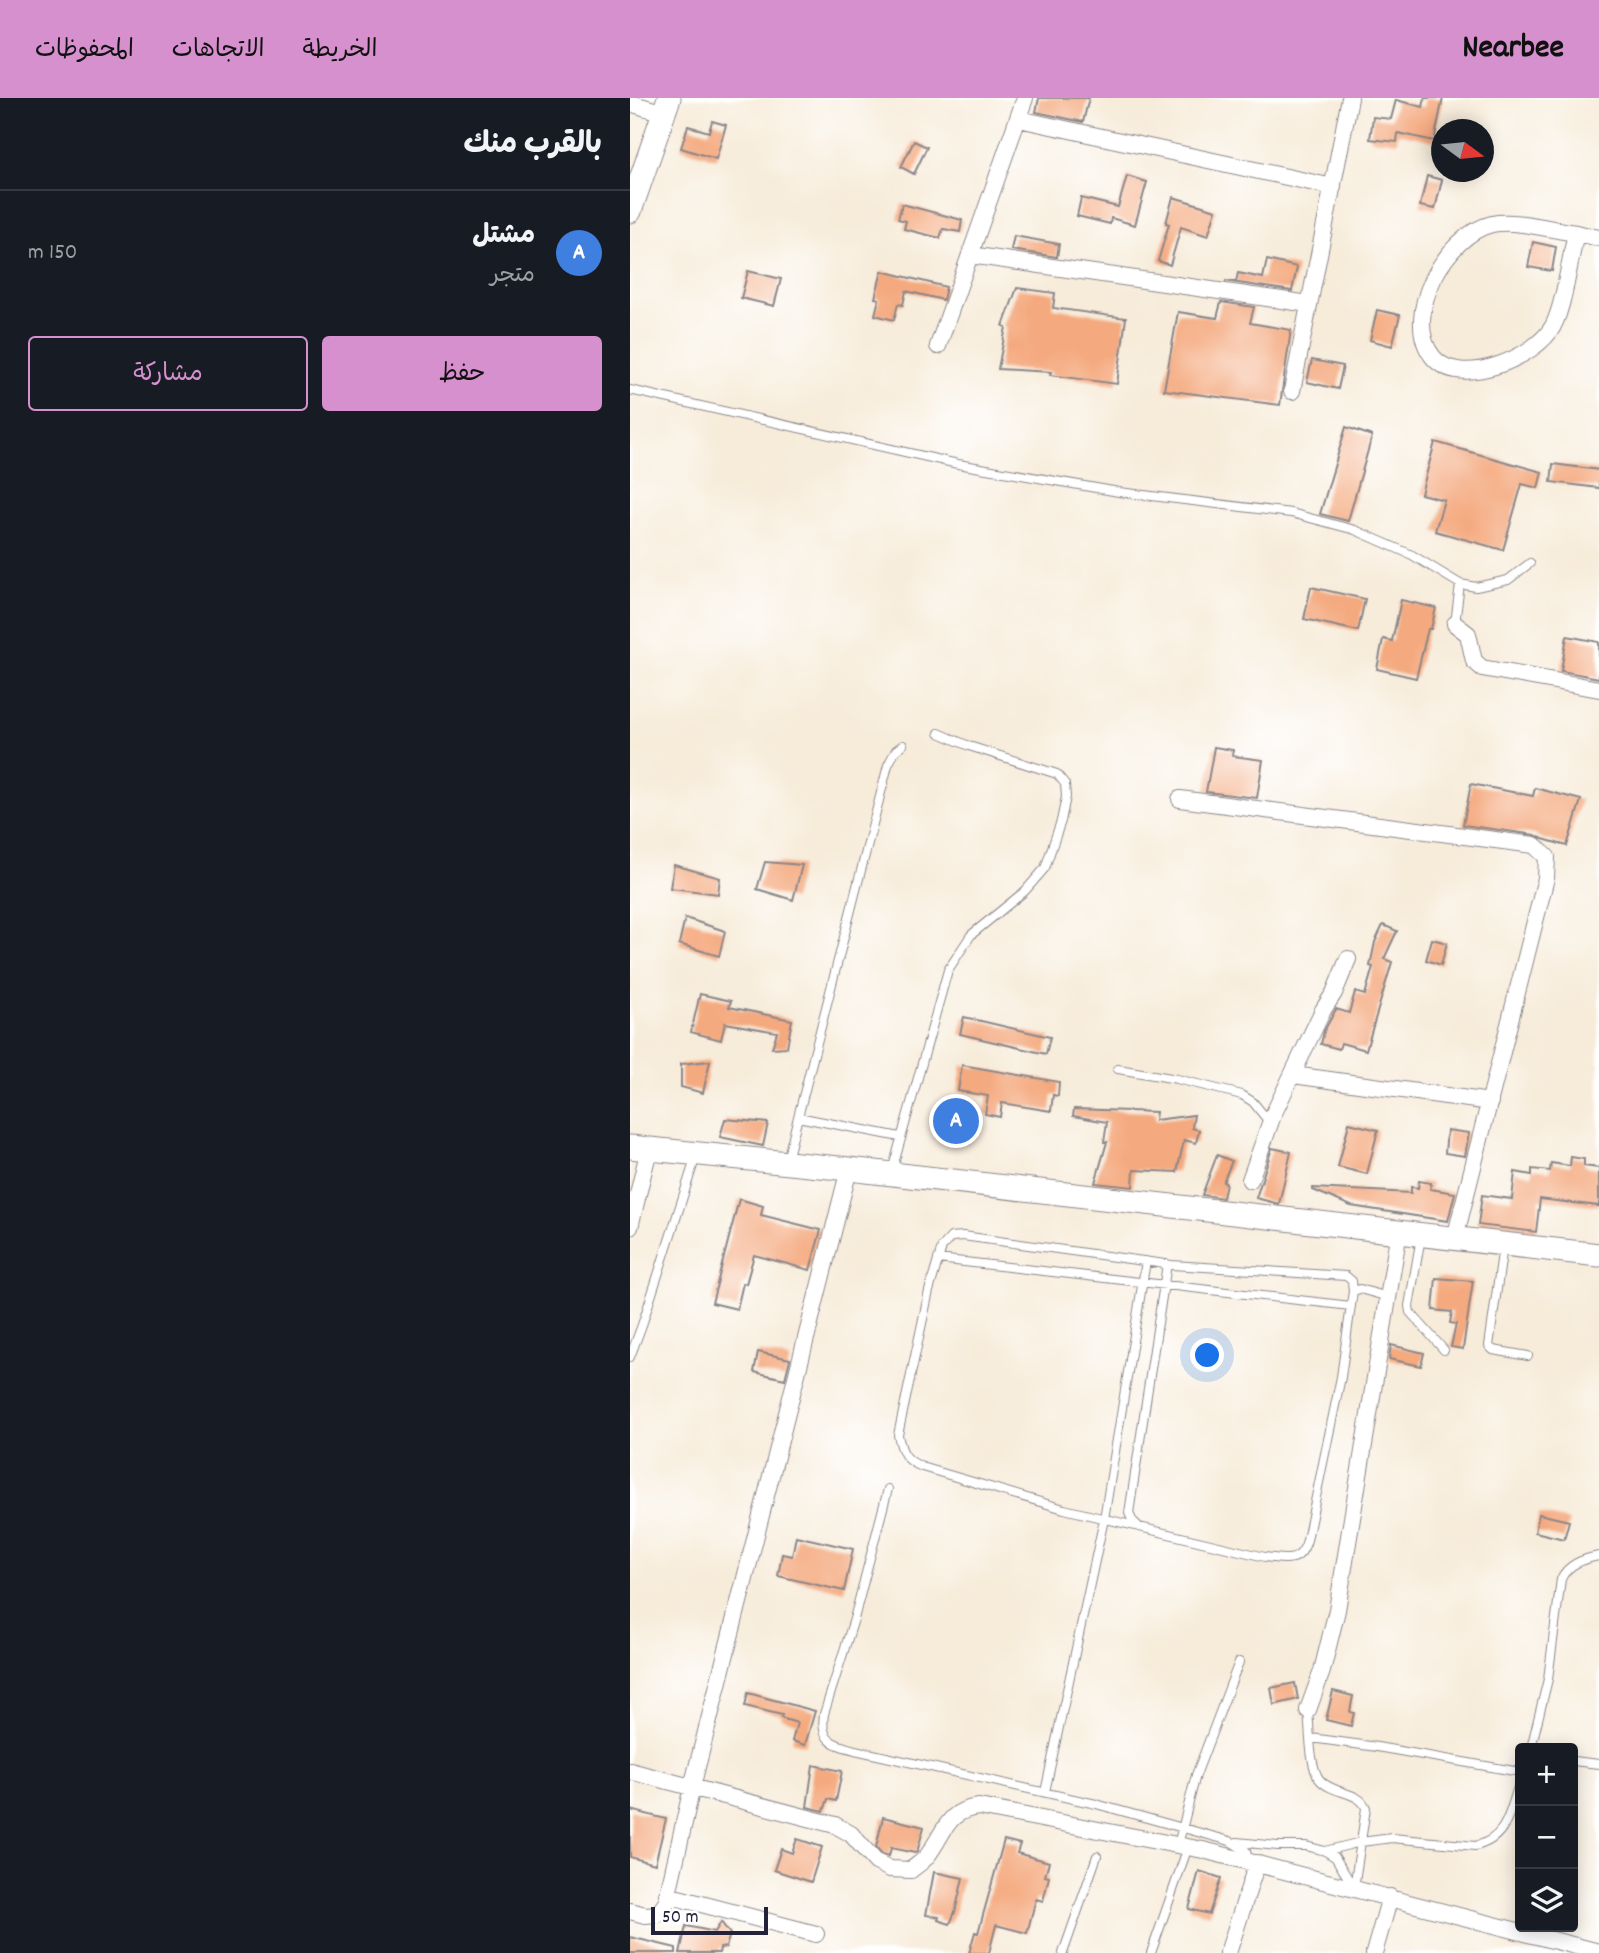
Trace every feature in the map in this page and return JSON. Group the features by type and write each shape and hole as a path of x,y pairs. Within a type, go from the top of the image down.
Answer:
{"main road":[{"path":"630,211 667,106"},
{"path":"639,1148 849,1169 1599,1255"}],"street":[{"path":"938,346 1025,98"},
{"path":"1292,391 1349,98"},
{"path":"630,103 667,106"},
{"path":"1019,119 1333,187"},
{"path":"1576,233 1557,318 1544,339 1507,363 1490,369 1454,368 1433,357 1423,328 1424,305 1429,288 1440,266 1475,229 1504,223 1576,233 1599,238"},
{"path":"970,255 1310,304"},
{"path":"1455,625 1468,634 1474,661 1482,668 1599,689"},
{"path":"1180,799 1534,845 1547,858 1546,878 1455,1238"},
{"path":"1250,1180 1270,1123 1348,960"},
{"path":"1293,1075 1490,1102"},
{"path":"630,1227 639,1148"},
{"path":"630,1912 657,1914 666,1903 692,1787 849,1169"},
{"path":"1308,1710 1322,1671 1337,1610 1388,1297 1410,1233"},
{"path":"630,1771 835,1825 851,1834 876,1862 890,1869 911,1870 927,1858 952,1817 966,1808 979,1807 1253,1862 1599,1952"},
{"path":"1228,1953 1253,1862"},
{"path":"667,1895 816,1934"},
{"path":"1374,1953 1390,1897"}],"lane":[{"path":"630,390 844,440 971,466 1119,492 1291,513 1355,530 1412,555 1460,584 1476,587 1508,580 1530,563"},
{"path":"1455,625 1460,584"},
{"path":"891,1174 948,970 971,935 1025,891 1045,868 1062,821 1066,797 1065,783 1057,774 969,746 939,733"},
{"path":"786,1163 888,765 896,750 903,745"},
{"path":"1118,1069 1177,1079 1242,1095 1253,1102 1270,1123"},
{"path":"798,1117 900,1137"},
{"path":"630,1357 696,1153"},
{"path":"1410,1233 1410,1312 1444,1350"},
{"path":"963,1236 1167,1264 1346,1276 1352,1280 1353,1291 1341,1377 1304,1551 1298,1557 1288,1559 1265,1557 1104,1519 907,1461 898,1435 938,1259 945,1242 951,1237 963,1236"},
{"path":"1504,1243 1489,1346 1493,1350 1528,1356"},
{"path":"938,1259 1351,1307"},
{"path":"1045,1792 1104,1519 1146,1261"},
{"path":"1141,1528 1129,1513 1167,1264"},
{"path":"1353,1291 1360,1289 1388,1297"},
{"path":"888,1489 854,1619 824,1714 822,1726 834,1744 1045,1792 1230,1842 1306,1846 1325,1851 1335,1857 1354,1888"},
{"path":"1532,1743 1548,1679 1565,1570 1574,1564 1599,1556"},
{"path":"1151,1953 1183,1846 1182,1828 1196,1775 1239,1662"},
{"path":"1308,1710 1312,1759 1320,1780 1364,1803 1366,1808 1354,1888"},
{"path":"1311,1738 1515,1771"},
{"path":"1578,1762 1599,1764"},
{"path":"1325,1851 1392,1838 1475,1846 1488,1843 1500,1834 1515,1796"},
{"path":"1230,1842 1246,1851 1253,1862"},
{"path":"1063,1953 1097,1856"}],"building":[{"path":"1039,98 1089,98 1083,122 1036,112"},
{"path":"1425,98 1443,98 1439,119 1431,119 1431,140 1398,133 1397,142 1370,139 1373,117 1391,119 1396,100 1423,107"},
{"path":"712,121 726,125 716,159 681,148 688,126 709,132"},
{"path":"914,141 927,147 914,174 901,167"},
{"path":"1127,176 1147,182 1135,225 1111,218 1110,224 1077,216 1081,198 1118,207"},
{"path":"1427,176 1431,177 1431,182 1442,182 1435,209 1420,206"},
{"path":"1173,197 1216,210 1208,236 1181,227 1170,265 1158,261 1169,224 1166,223"},
{"path":"902,204 962,220 960,232 943,229 940,238 904,229 906,221 898,219"},
{"path":"1014,236 1059,244 1057,257 1011,250"},
{"path":"1533,242 1556,247 1552,271 1528,267"},
{"path":"1267,260 1297,267 1292,291 1225,281 1236,282 1238,273 1263,278"},
{"path":"748,271 781,279 774,306 741,298"},
{"path":"882,271 946,287 943,300 906,291 903,305 898,304 894,320 875,315 879,299 875,298"},
{"path":"1017,288 1055,293 1053,308 1126,318 1117,384 1050,375 1051,372 998,369 1006,327 1003,326"},
{"path":"1221,302 1254,307 1250,323 1291,330 1280,405 1164,390 1178,312 1217,318"},
{"path":"1377,310 1400,315 1392,346 1370,340"},
{"path":"1312,360 1343,366 1338,389 1307,382"},
{"path":"1346,427 1372,436 1348,521 1320,514"},
{"path":"1435,442 1542,472 1538,488 1522,484 1503,550 1435,531 1444,500 1421,494"},
{"path":"1553,464 1599,470 1599,488 1551,482"},
{"path":"1311,587 1365,599 1358,631 1304,619"},
{"path":"1401,600 1436,608 1416,678 1377,669 1383,639 1392,641"},
{"path":"1567,636 1599,642 1599,678 1561,671"},
{"path":"1214,747 1233,750 1232,756 1263,760 1257,798 1206,792"},
{"path":"1471,784 1533,796 1535,788 1581,800 1567,846 1535,835 1463,825"},
{"path":"765,862 802,865 793,900 757,889"},
{"path":"674,865 720,878 718,894 670,888"},
{"path":"685,918 725,931 719,956 679,944"},
{"path":"1383,925 1397,931 1384,959 1392,962 1366,1050 1341,1043 1339,1049 1321,1044 1324,1031 1336,1009 1349,1013 1355,992 1365,995 1373,967 1370,966 1375,942"},
{"path":"1432,939 1447,943 1441,965 1426,960"},
{"path":"700,994 731,1001 729,1007 792,1020 787,1047 772,1048 777,1032 725,1023 721,1040 691,1032"},
{"path":"964,1017 1050,1037 1046,1054 960,1034"},
{"path":"710,1061 703,1093 681,1087 681,1064"},
{"path":"962,1065 1059,1082 1058,1096 1053,1095 1051,1111 1002,1103 1000,1117 985,1114 988,1096 958,1091"},
{"path":"1074,1109 1156,1112 1155,1120 1194,1115 1192,1128 1199,1130 1196,1143 1184,1140 1177,1172 1134,1170 1133,1187 1095,1183 1107,1142 1104,1142 1107,1122 1073,1116"},
{"path":"725,1119 768,1123 763,1146 720,1137"},
{"path":"1349,1123 1378,1130 1367,1174 1338,1167"},
{"path":"1447,1130 1469,1133 1465,1156 1445,1153"},
{"path":"1272,1148 1291,1152 1279,1204 1256,1198"},
{"path":"1217,1155 1232,1161 1223,1182 1226,1183 1223,1198 1202,1195"},
{"path":"1571,1157 1584,1159 1584,1166 1599,1168 1599,1206 1540,1199 1536,1232 1478,1225 1482,1195 1512,1199 1515,1172 1532,1175 1532,1169 1550,1171 1551,1163 1570,1166"},
{"path":"1419,1181 1431,1183 1430,1189 1455,1193 1448,1221 1351,1206 1313,1190 1411,1193 1411,1187 1418,1188"},
{"path":"739,1199 763,1206 761,1215 821,1230 810,1270 754,1255 737,1309 712,1303"},
{"path":"1436,1278 1473,1281 1463,1349 1451,1347 1456,1324 1450,1323 1452,1312 1433,1310"},
{"path":"1391,1345 1424,1353 1421,1366 1389,1359"},
{"path":"758,1352 790,1359 785,1379 754,1372"},
{"path":"1539,1514 1569,1521 1564,1539 1535,1532"},
{"path":"796,1536 853,1549 844,1591 778,1576 782,1554 792,1556"},
{"path":"1295,1683 1298,1699 1274,1705 1271,1688"},
{"path":"1333,1691 1353,1696 1350,1712 1354,1713 1351,1726 1326,1720"},
{"path":"748,1693 815,1711 805,1745 792,1741 797,1723 781,1718 782,1715 745,1706"},
{"path":"813,1765 842,1771 836,1801 828,1799 824,1811 807,1807"},
{"path":"630,1810 666,1819 655,1864 630,1857"},
{"path":"883,1817 924,1827 917,1852 891,1848 889,1856 882,1854 876,1847"},
{"path":"797,1839 822,1847 811,1882 774,1870 781,1849 792,1853"},
{"path":"1004,1840 1020,1844 1017,1853 1049,1862 1045,1876 1049,1877 1043,1901 1036,1899 1027,1933 996,1925 989,1953 969,1953 975,1932 978,1933"},
{"path":"1199,1871 1221,1878 1209,1914 1189,1909"},
{"path":"934,1872 963,1878 950,1924 938,1920 939,1917 926,1915"},
{"path":"721,1922 730,1934 726,1947 720,1948 719,1953 680,1953 686,1926 715,1932"},
{"path":"630,1937 676,1948 676,1953 630,1953"}],"place":[{"name":"مشتل","path":"956,1121"}]}
